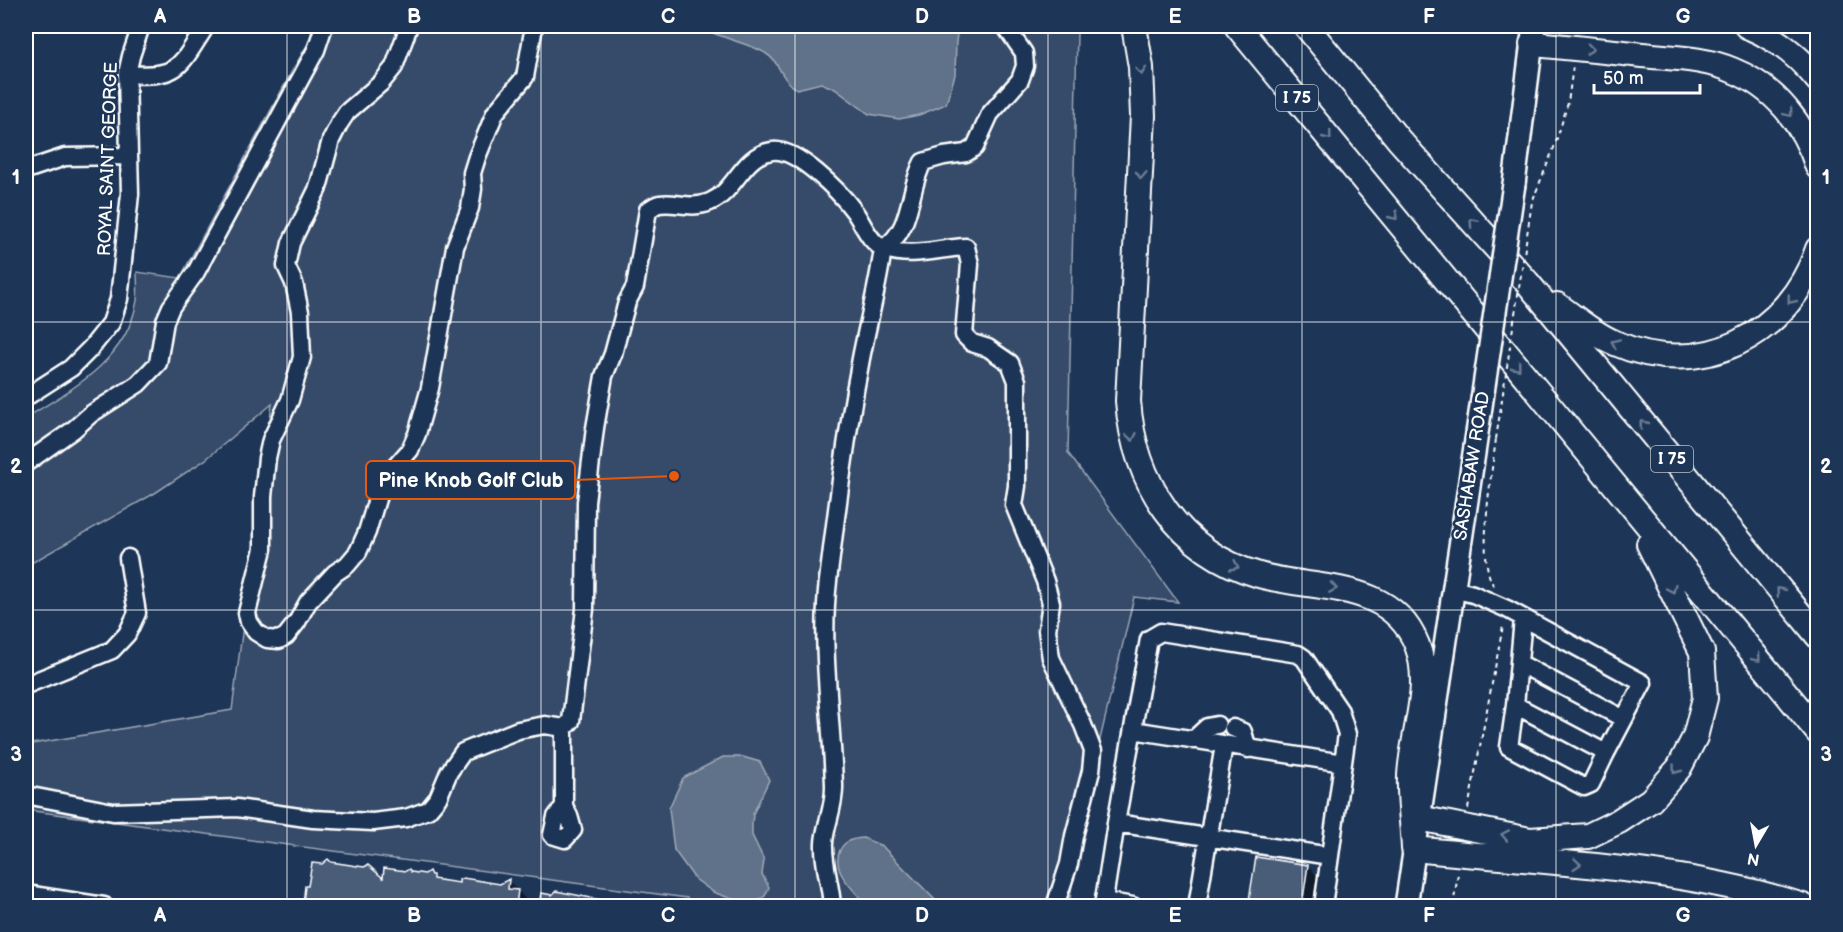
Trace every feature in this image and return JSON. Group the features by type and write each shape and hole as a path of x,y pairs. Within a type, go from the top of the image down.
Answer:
{"highway":[{"path":"1134,26 1141,68 1143,116 1128,390 1129,419 1137,454 1151,488 1173,520 1185,533 1214,555 1257,574 1365,595 1387,606 1405,624 1420,653 1423,680 1410,776 1414,849 1624,869 1716,883 1803,906"},
{"name":"I 75","path":"1238,26 1818,732"},
{"name":"I 75","path":"1306,26 1399,140 1527,282 1818,636"},
{"path":"1747,26 1780,43 1798,58 1818,80"},
{"path":"1533,35 1576,48 1690,60 1731,69 1753,80 1772,94 1790,113 1804,133 1818,167"},
{"path":"1527,282 1597,334 1615,344 1660,356 1706,354 1732,346 1753,336 1774,319 1803,284 1818,249"},
{"path":"1419,818 1530,840 1588,836 1619,821 1651,800 1679,768 1695,737 1705,698 1702,652 1662,568 1612,483"}],"main road":[{"name":"SASHABAW ROAD","path":"1406,906 1514,184 1533,35"}],"street":[{"name":"ROYAL SAINT GEORGE","path":"26,397 71,368 91,348 111,323 119,299 130,194 127,74 130,56 141,26"},
{"path":"127,74 153,76 171,71 182,64 206,26"},
{"path":"26,463 73,430 91,414 138,384 158,363 168,314 196,272 300,80 316,50 324,26"},
{"path":"409,26 394,67 381,83 347,112 339,124 331,140 318,188 291,243 286,266 294,283 300,312 303,357 290,400 271,440 267,458 263,497 263,549 247,614 256,632 267,639 279,640 286,636 308,602 358,552 367,532 380,489 414,442 435,361 455,247 470,208 473,189 472,173 495,113 525,77 534,26"},
{"path":"883,248 891,244 907,215 917,174 924,162 966,153 975,147 990,114 1020,80 1024,66 1024,53 1005,26"},
{"path":"564,806 564,728 571,721 585,609 586,502 595,428 604,376 613,354 627,302 634,287 648,210 660,204 690,206 710,202 725,193 747,163 756,156 773,150 798,158 826,179 855,212 864,230 883,248 913,254 966,247 970,264 964,334 972,343 988,348 1010,363 1017,381 1017,486 1014,505 1046,581 1050,603 1047,630 1051,658 1093,751 1091,771 1069,864 1055,906"},
{"path":"26,170 65,157 129,156"},
{"path":"832,906 824,842 831,818 835,789 826,625 828,582 843,455 883,248"},
{"path":"26,685 112,650 127,634 137,613 128,558"},
{"path":"1453,589 1473,594 1507,609 1643,683 1591,784 1584,787 1509,747 1523,619"},
{"path":"1133,906 1103,904 1149,639 1161,632 1298,654 1304,658 1340,711 1347,734 1323,906"},
{"path":"1519,663 1624,719"},
{"path":"1515,705 1606,753"},
{"path":"26,795 113,812 237,808 313,819 373,822 406,818 428,810 438,798 448,772 463,752 518,730 545,725 564,728"},
{"path":"1193,740 1207,727 1225,726 1243,732 1248,749"},
{"path":"1133,730 1343,763"},
{"path":"1197,906 1224,745"},
{"path":"1116,823 1330,856"},
{"path":"26,894 104,906"}],"path":[{"path":"1468,810 1509,596 1498,590 1490,580 1485,555 1489,492 1496,439 1532,202 1555,145 1568,102 1576,48"},
{"path":"1453,906 1459,865"}],"shaded area":[{"path":"318,26 1074,26 1077,33 1068,453 1178,602 1134,597 1082,815 1069,906 687,906 687,898 26,810 26,745 232,710 272,404 205,460 155,493 26,566 26,418 77,385 108,358 120,343 130,325 137,301 137,272 180,278"},
{"path":"706,26 958,26 955,75 946,104 919,115 899,119 869,114 835,89 821,83 797,89 787,81 774,61 765,53 711,32"},
{"path":"723,757 743,757 760,762 769,780 753,814 752,835 764,860 762,874 769,887 765,896 753,904 713,892 695,879 674,850 669,808 683,778"},
{"path":"863,838 882,846 941,906 866,906 841,874 838,866 840,850 844,844"}],"building":[{"path":"1256,857 1308,865 1302,906 1248,906"},
{"path":"328,859 331,862 364,867 368,865 383,878 384,868 406,871 409,869 411,872 425,874 429,871 433,879 459,883 459,880 463,878 500,884 509,879 508,889 518,890 516,906 306,906 307,904 303,904 305,886 308,886 312,863 322,864"},
{"path":"556,891 602,900 601,906 539,906 541,893 552,895"}],"place":[{"name":"Pine Knob Golf Club","path":"674,476"}]}
